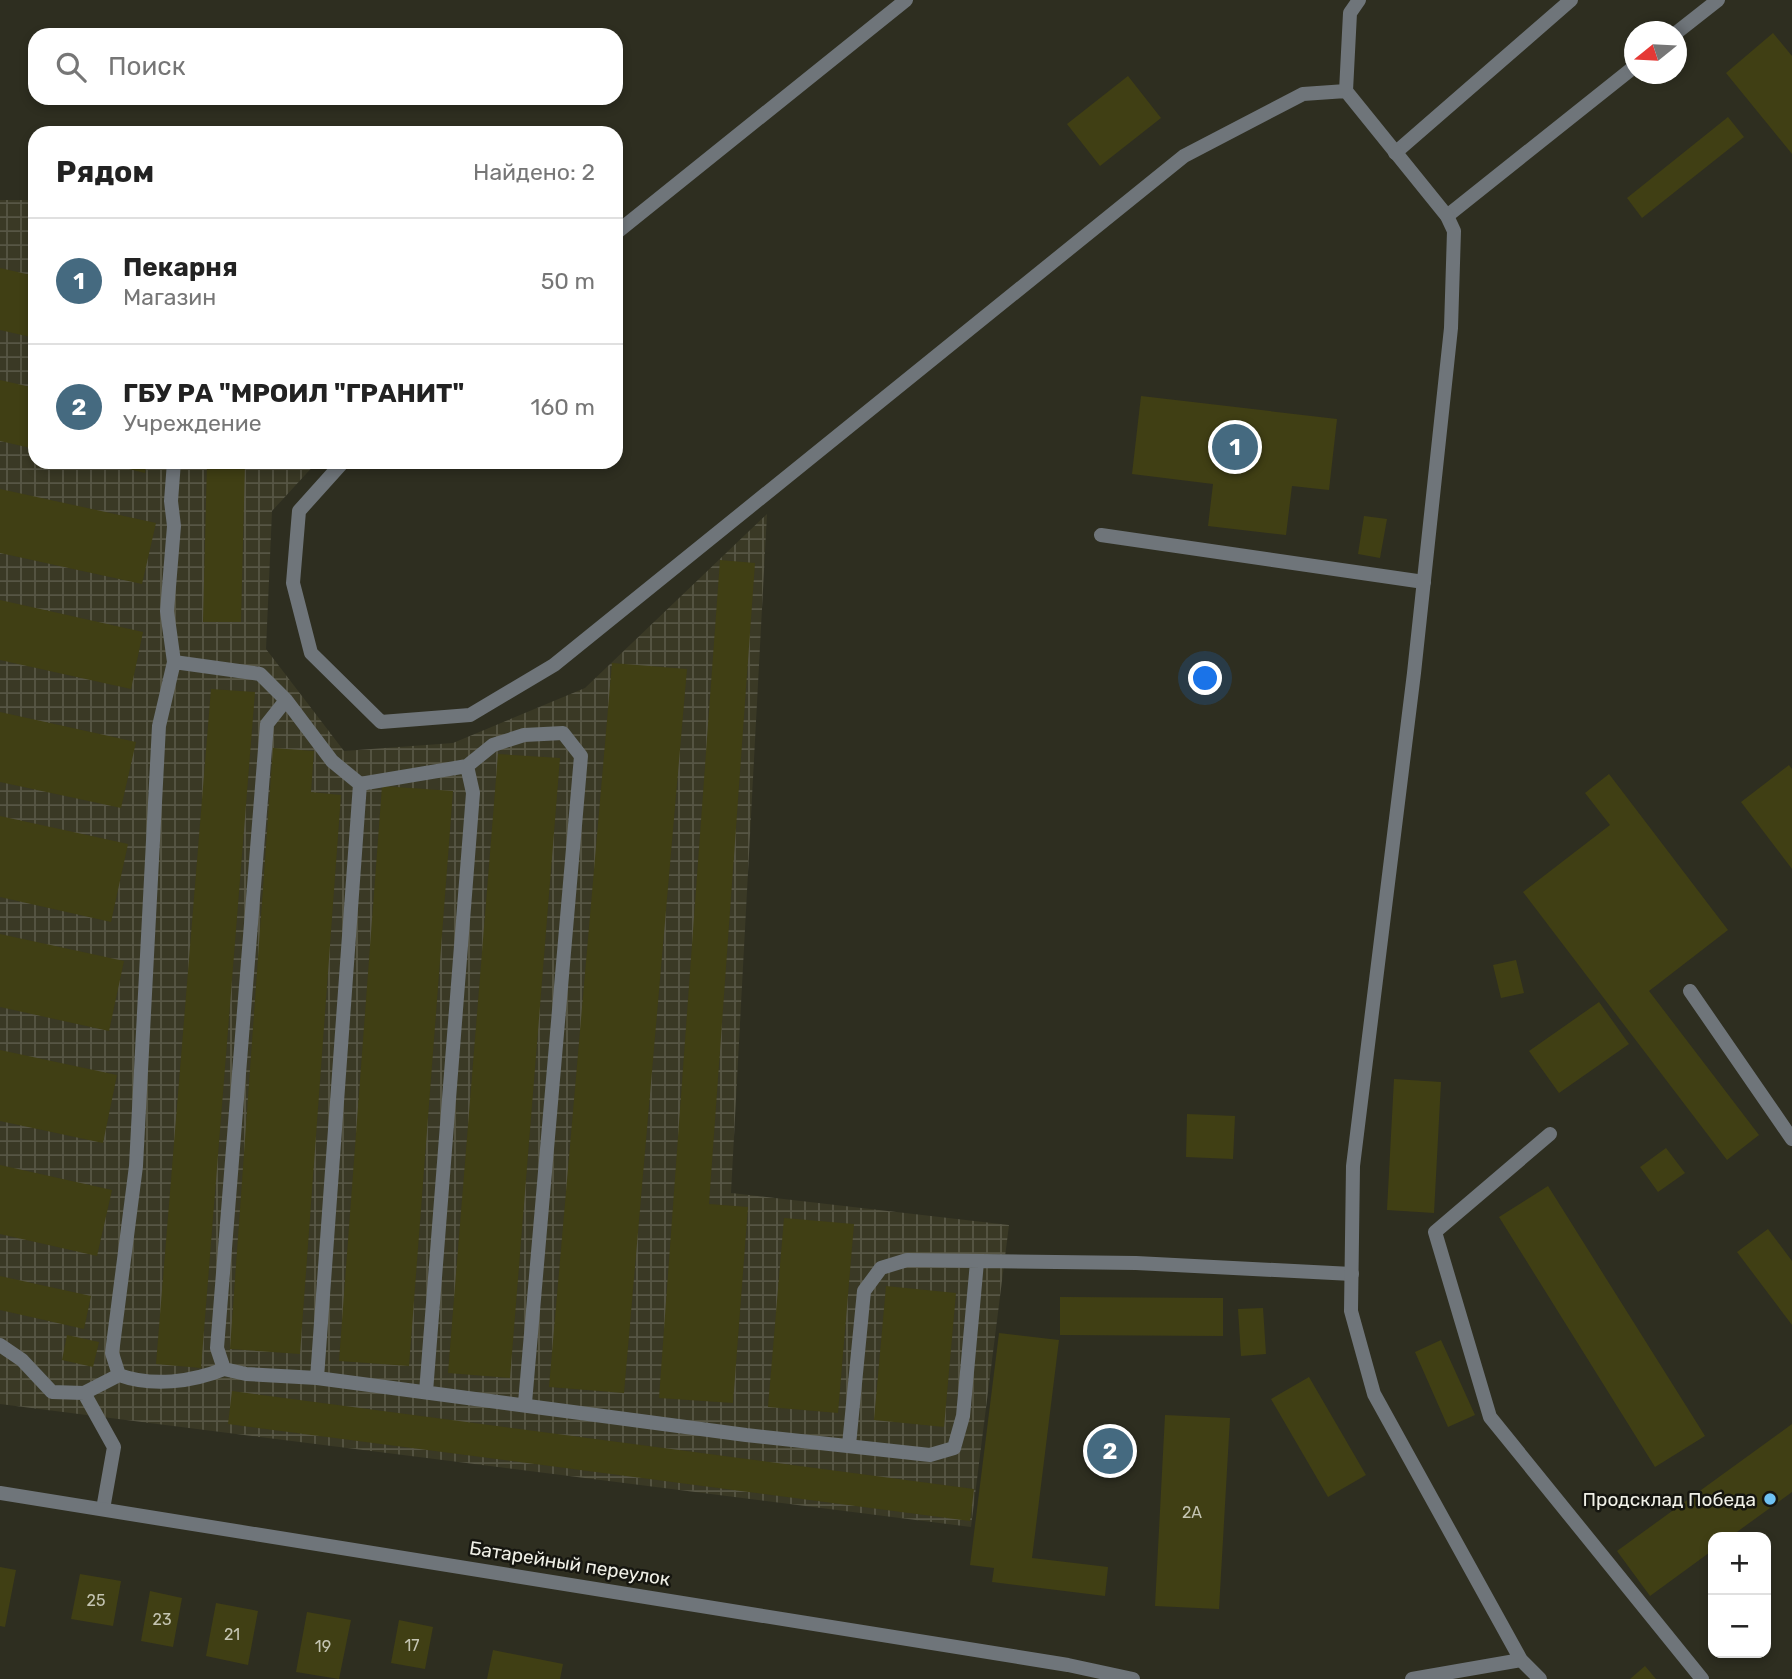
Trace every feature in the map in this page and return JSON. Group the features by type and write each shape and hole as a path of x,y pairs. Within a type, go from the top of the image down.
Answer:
{"street":[{"path":"623,227 906,0"},
{"path":"1359,0 1350,13 1346,91 1447,216 1454,232 1451,328 1424,582 1353,1166 1351,1311 1374,1394 1521,1660 1540,1679"},
{"path":"1395,153 1571,0"},
{"path":"1687,24 1718,0"},
{"path":"1447,216 1624,74"},
{"path":"337,469 299,511 293,583 311,653 381,722 470,715 554,665 1184,156 1303,94 1346,91"},
{"path":"173,469 171,501 174,526 167,611 174,662 159,726 136,1166 112,1353 119,1374 136,1381 199,1380 224,1369 246,1374 317,1378 930,1455 954,1448 963,1416 977,1262"},
{"path":"1101,535 1424,582"},
{"path":"174,662 260,674 286,700 332,761 360,783 467,766 493,745 524,735 563,733 581,756 525,1403"},
{"path":"224,1369 217,1348 267,724 286,700"},
{"path":"426,1392 473,793 467,766"},
{"path":"317,1378 360,783"},
{"path":"1690,991 1792,1139"},
{"path":"1549,1135 1435,1232 1490,1417 1702,1679"},
{"path":"849,1445 864,1291 881,1268 907,1260 1136,1263 1352,1274"},
{"path":"0,1345 22,1360 52,1392 84,1393 119,1374"},
{"path":"84,1393 114,1447 103,1509"},
{"name":"Батарейный переулок","path":"0,1493 1027,1658 1133,1679"},
{"path":"1412,1679 1521,1660"}],"shaded area":[{"path":"0,200 28,200 28,469 311,469 272,511 266,649 344,751 453,743 585,688 767,514 731,1193 1009,1225 971,1527 0,1404"}],"building":[{"path":"1773,33 1792,56 1792,154 1726,73"},
{"path":"1128,76 1161,118 1100,166 1067,124"},
{"path":"1728,117 1744,137 1642,218 1627,198"},
{"path":"0,268 28,274 28,336 0,330"},
{"path":"0,380 28,386 28,447 0,441"},
{"path":"1141,396 1337,419 1329,490 1292,486 1286,535 1208,526 1213,484 1132,474"},
{"path":"129,469 146,469 145,473"},
{"path":"207,469 245,469 241,622 203,622"},
{"path":"0,489 156,523 142,584 0,553"},
{"path":"1364,516 1387,519 1380,558 1358,554"},
{"path":"720,560 755,563 709,1204 748,1207 733,1403 659,1398"},
{"path":"0,600 143,632 131,689 0,660"},
{"path":"612,663 687,669 624,1393 549,1387"},
{"path":"211,689 255,692 201,1368 156,1364"},
{"path":"0,712 136,742 121,808 0,782"},
{"path":"273,748 314,751 311,792 341,795 300,1354 230,1349"},
{"path":"498,754 560,758 510,1378 448,1373"},
{"path":"1789,765 1792,769 1792,869 1741,802"},
{"path":"1609,774 1728,930 1649,991 1759,1135 1727,1160 1523,892 1610,825 1585,793"},
{"path":"382,786 453,791 409,1366 339,1361"},
{"path":"0,816 128,844 111,922 0,897"},
{"path":"0,934 124,961 109,1031 0,1007"},
{"path":"1516,960 1524,993 1501,998 1493,965"},
{"path":"1599,1002 1629,1044 1559,1093 1529,1051"},
{"path":"0,1050 117,1075 103,1143 0,1121"},
{"path":"1394,1079 1441,1082 1434,1213 1387,1210"},
{"path":"1187,1114 1235,1116 1233,1159 1186,1157"},
{"path":"1666,1148 1685,1173 1658,1192 1640,1167"},
{"path":"0,1165 112,1190 97,1256 0,1234"},
{"path":"1548,1186 1705,1436 1655,1467 1499,1217"},
{"path":"784,1218 854,1224 838,1413 768,1407"},
{"path":"1768,1229 1792,1261 1792,1325 1737,1252"},
{"path":"0,1276 91,1296 84,1329 0,1310"},
{"path":"886,1286 956,1293 944,1427 874,1420"},
{"path":"1060,1297 1223,1298 1223,1336 1060,1335"},
{"path":"1263,1308 1266,1354 1241,1356 1238,1309"},
{"path":"999,1333 1059,1340 1032,1558 1108,1567 1105,1596 992,1582 994,1568 970,1565"},
{"path":"67,1335 99,1342 93,1367 62,1360"},
{"path":"1441,1340 1475,1415 1448,1427 1415,1352"},
{"path":"1309,1377 1366,1475 1328,1497 1271,1399"},
{"path":"232,1391 974,1489 970,1521 228,1424"},
{"path":"1165,1415 1230,1418 1219,1609 1155,1606"},
{"path":"1792,1424 1792,1492 1737,1532 1708,1532 1708,1554 1650,1596 1617,1551"},
{"path":"0,1567 16,1570 5,1627 0,1626"},
{"path":"80,1574 121,1581 113,1626 71,1619"},
{"path":"150,1591 182,1598 173,1647 141,1641"},
{"path":"216,1603 258,1611 248,1665 206,1656"},
{"path":"307,1612 351,1620 339,1679 296,1672"},
{"path":"399,1620 433,1627 425,1669 391,1663"},
{"path":"493,1650 563,1664 560,1679 487,1679"},
{"path":"1645,1666 1656,1679 1630,1679"}],"place":[{"name":"Пекарня","path":"1235,447"},
{"name":"ГБУ РА \"МРОИЛ \"ГРАНИТ\"","path":"1110,1451"},
{"name":"Продсклад Победа","path":"1770,1499"}]}
